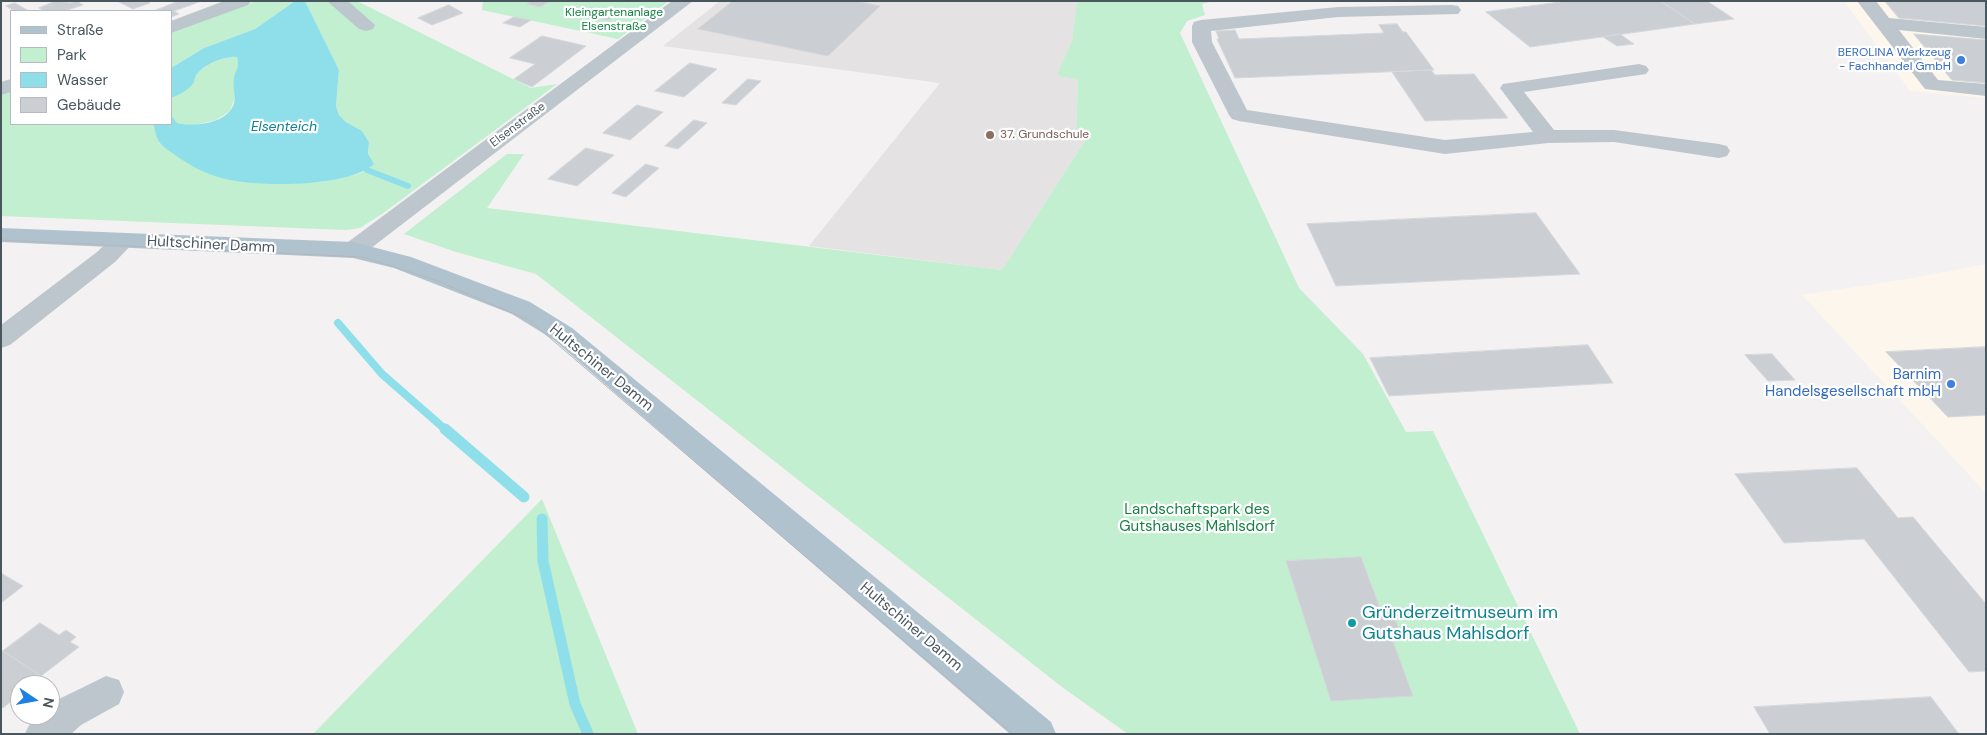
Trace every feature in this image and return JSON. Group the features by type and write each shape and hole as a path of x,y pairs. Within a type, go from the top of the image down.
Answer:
{"main road":[{"name":"Hultschiner Damm","path":"1,235 353,250 402,262 521,308 563,334 1038,734"}],"street":[{"path":"172,27 242,1"},
{"path":"336,1 366,25"},
{"name":"Elsenstraße","path":"353,250 684,1"},
{"path":"1866,1 1932,85 1986,90"},
{"path":"1452,10 1338,12 1201,26 1202,42 1239,115 1445,147 1548,137 1614,136 1719,151"},
{"path":"1884,23 1986,33"},
{"path":"1548,137 1510,88 1639,70"},
{"path":"1,339 106,257 123,240"},
{"path":"43,734 68,713 106,692"}],"shaded area":[{"name":"37. Grundschule","path":"720,1 1077,1 1072,41 1057,74 1062,77 1078,78 1076,134 1088,136 1002,270 809,246 940,83 663,46"},
{"path":"1844,1 1986,1 1986,98 1910,91"},
{"path":"1986,264 1986,493 1802,295 1907,279"}],"green space":[{"path":"256,1 295,1 255,29 204,48 172,67 172,32"},
{"path":"305,1 357,1 531,88 557,84 382,214 360,228 346,230 1,216 1,94 10,91 10,125 153,125 159,143 171,152 265,183 321,182 358,174 367,170 369,142 362,131 346,122 339,115 336,106 339,70"},
{"name":"Kleingartenanlage Elsenstraße","path":"483,1 669,1 618,39 482,10"},
{"name":"Landschaftspark des Gutshauses Mahlsdorf","path":"1077,1 1213,1 1202,4 1205,15 1187,21 1180,33 1299,288 1363,354 1406,432 1433,431 1580,734 1128,734 1062,687 536,274 456,252 404,234 507,154 524,154 487,208 1002,270 1088,136 1076,134 1078,79 1062,77 1057,74 1072,41"},
{"path":"237,57 239,69 234,78 235,97 230,111 216,120 192,126 177,123 172,116 172,98 184,89 197,73 219,60"},
{"path":"542,499 638,734 313,734"}],"water":[{"name":"Elsenteich","path":"295,1 305,1 339,70 336,106 339,115 346,122 362,131 369,142 368,154 374,164 361,172 322,182 275,184 233,181 206,173 184,161 159,142 153,125 172,125 172,116 177,123 192,125 208,123 223,117 229,112 234,103 234,82 238,68 237,57 222,59 210,64 197,74 190,87 172,98 172,67 204,48 255,29"}],"building":[{"path":"56,1 70,3 77,1 83,5 67,10 42,10 39,8"},
{"path":"147,1 150,3 133,9 119,2"},
{"path":"179,1 202,1 174,11 179,14 172,17 172,10 156,10"},
{"path":"532,1 551,1 540,7 527,4"},
{"path":"733,1 857,1 880,6 828,56 698,29"},
{"path":"1568,1 1661,1 1695,24 1530,47 1486,12"},
{"path":"1661,1 1707,1 1734,19 1695,24"},
{"path":"1885,1 1986,1 1986,26 1899,18"},
{"path":"15,3 27,10 13,10 6,6"},
{"path":"449,5 463,13 432,25 418,18"},
{"path":"605,8 621,12 609,20 593,17"},
{"path":"514,17 531,20 520,27 503,23"},
{"path":"1397,24 1403,32 1406,32 1434,70 1235,78 1217,39 1219,39 1216,31 1235,30 1239,39 1384,33 1379,25"},
{"path":"1620,34 1634,44 1617,46 1603,37"},
{"name":"BEROLINA Werkzeug - Fachhandel GmbH","path":"1914,34 1986,40 1986,83 1952,80"},
{"path":"542,36 586,46 532,87 514,79 535,64 510,58"},
{"path":"690,63 717,69 684,97 655,91"},
{"path":"1431,70 1435,75 1474,74 1508,118 1425,121 1392,72"},
{"path":"748,79 761,81 736,105 722,103"},
{"path":"637,105 663,112 630,140 603,133"},
{"path":"694,120 707,123 678,149 665,146"},
{"path":"586,148 614,155 577,186 548,179"},
{"path":"646,164 659,168 626,197 612,193"},
{"path":"1536,213 1580,274 1336,286 1307,224"},
{"path":"1588,345 1613,383 1389,396 1370,358"},
{"name":"Barnim Handelsgesellschaft mbH","path":"1986,347 1986,415 1948,417 1886,352"},
{"path":"1772,354 1795,380 1768,381 1745,355"},
{"path":"1857,468 1898,518 1913,517 1986,604 1986,671 1969,672 1864,539 1784,543 1735,474"},
{"name":"Gründerzeitmuseum im Gutshaus Mahlsdorf","path":"1361,557 1381,611 1392,610 1401,635 1391,636 1413,696 1331,701 1286,561"},
{"path":"1,573 23,586 1,603"},
{"path":"40,623 59,635 66,630 76,637 70,642 79,647 42,675 3,651"},
{"path":"3,651 39,675 10,675 10,702 3,708 1,706 1,652"},
{"path":"1931,697 1959,734 1770,734 1754,707"}],"waterway":[{"path":"367,170 408,186"},
{"path":"338,323 382,374 446,430"},
{"path":"445,429 524,497"},
{"path":"542,519 543,561 575,704 588,734"}],"tram line":[{"path":"1,240 363,257 435,280 529,320 1013,734"}],"place":[{"name":"BEROLINA Werkzeug - Fachhandel GmbH","path":"1961,60"},
{"name":"37. Grundschule","path":"990,135"},
{"name":"Barnim Handelsgesellschaft mbH","path":"1951,384"},
{"name":"Gründerzeitmuseum im Gutshaus Mahlsdorf","path":"1352,623"}]}
